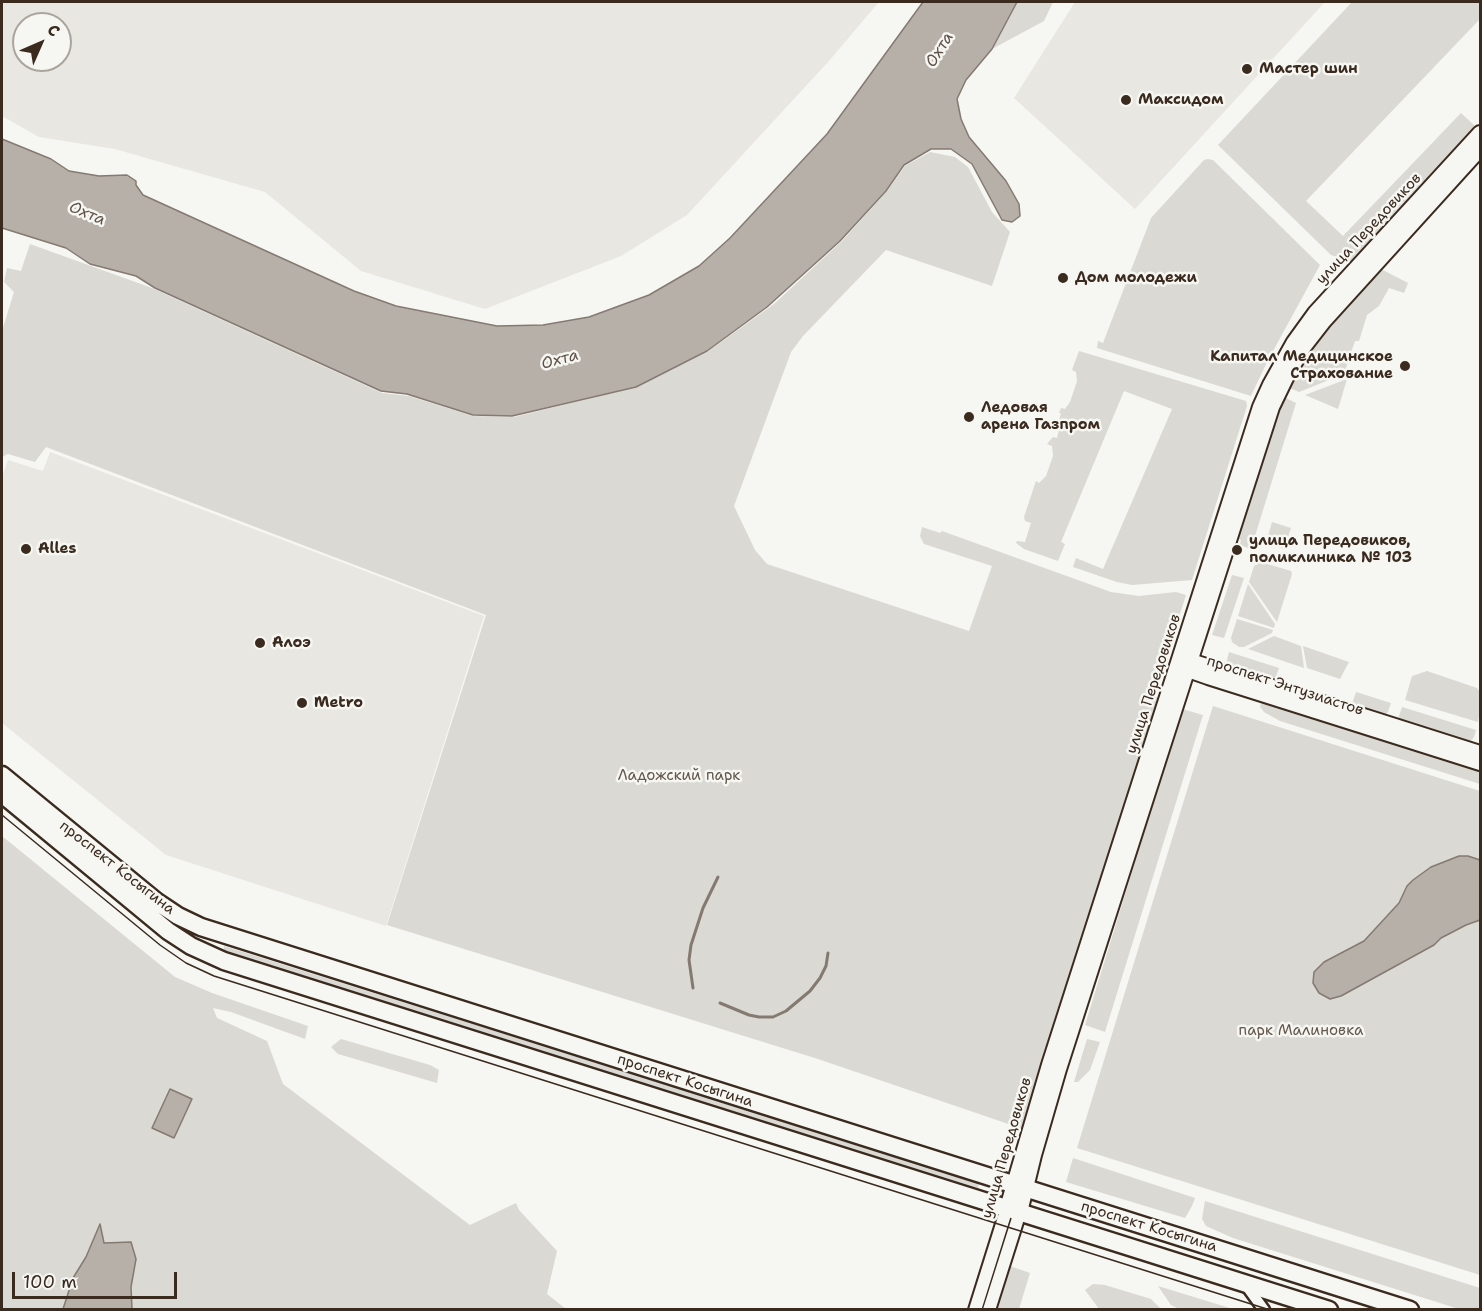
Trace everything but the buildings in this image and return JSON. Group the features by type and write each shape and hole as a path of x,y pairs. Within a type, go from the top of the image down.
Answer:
{"main road":[{"name":"улица Передовиков","path":"1186,665 1262,403 1276,372 1315,313 1480,133"},
{"name":"улица Передовиков","path":"1013,1210 1049,1065 1272,407 1303,348 1331,312 1480,149"},
{"name":"проспект Косыгина","path":"2,775 157,902 201,927 1410,1310"},
{"name":"проспект Косыгина","path":"2,794 168,931 216,958 1329,1310"}],"street":[{"name":"проспект Энтузиастов","path":"1186,665 1480,752"},
{"name":"проспект Энтузиастов","path":"1186,665 1480,764"},
{"name":"улица Передовиков","path":"975,1310 1013,1210"},
{"name":"улица Передовиков","path":"989,1310 1013,1210"},
{"path":"1244,1282 1264,1310"}],"shaded area":[{"path":"2,2 879,2 828,62 687,215 621,256 485,309 361,271 265,192 115,149 39,137 2,116"},
{"name":"Максидом","path":"1075,2 1325,2 1135,209 1014,98"},
{"path":"50,452 484,616 386,926 166,855 2,723 2,477 8,460 43,471"}],"green space":[{"path":"1017,2 1053,2 1044,21 992,49"},
{"path":"1352,2 1480,2 1480,19 1306,201 1343,236 1461,113 1476,127 1351,262 1331,255 1218,145"},
{"name":"Ладожский парк","path":"930,152 955,157 968,167 992,212 1010,232 992,286 886,250 803,336 791,352 734,506 755,550 767,564 969,631 992,566 924,544 920,536 922,527 940,533 942,531 1111,592 1139,596 1176,592 1186,595 1154,696 1160,699 1026,1130 818,1059 387,925 486,615 46,447 35,462 8,454 2,457 2,331 14,292 4,282 7,268 21,271 30,244 152,288 382,393 409,396 473,416 514,417 637,387 707,352 774,304 842,241 888,190 905,166"},
{"path":"1204,160 1213,160 1320,265 1251,396 1097,348 1098,341 1103,343 1151,218"},
{"path":"1379,268 1408,283 1404,293 1389,288 1379,306 1367,315 1359,341 1355,341 1344,374 1299,392 1290,388 1295,379 1292,378 1308,350 1328,324"},
{"path":"1079,351 1246,401 1247,406 1192,580 1132,585 1073,567 1076,558 1103,569 1172,409 1124,391 1061,542 1065,544 1058,561 1024,549 1016,543 1017,541 1025,542 1031,523 1025,521 1024,517 1036,481 1039,483 1046,476 1053,456 1052,446 1047,444 1053,437 1057,438 1061,422 1059,420 1061,413 1059,413 1061,408 1065,409 1070,402 1077,381 1076,372 1072,370"},
{"path":"1347,379 1338,409 1305,395"},
{"path":"1282,396 1296,403 1251,549 1240,545 1241,540 1236,538"},
{"path":"1272,522 1291,528 1284,549 1266,543"},
{"path":"1261,562 1291,571 1292,574 1277,622 1249,582 1254,566"},
{"path":"1232,575 1244,578 1224,638 1212,635"},
{"path":"1248,584 1275,624 1274,628 1238,616"},
{"path":"1237,619 1273,630 1272,633 1244,647 1239,647 1232,642 1231,638"},
{"path":"1274,636 1301,646 1304,668 1248,649"},
{"path":"1303,646 1349,662 1340,679 1307,668"},
{"path":"1229,652 1279,668 1275,679 1226,664"},
{"path":"1427,671 1477,688 1480,692 1478,722 1405,700 1412,676"},
{"path":"1356,692 1391,703 1388,712 1385,715 1352,704"},
{"path":"1262,701 1480,770 1480,784 1280,721 1264,712 1260,707"},
{"name":"парк Малиновка","path":"1213,706 1480,791 1480,1275 1077,1148"},
{"path":"1402,707 1476,730 1474,737 1470,742 1398,719"},
{"path":"1182,709 1203,715 1105,1032 1085,1025"},
{"path":"2,836 175,977 212,993 308,1026 305,1039 231,1012 213,1008 217,1018 267,1041 283,1084 470,1225 516,1203 519,1210 557,1251 547,1294 566,1309 132,1309 131,1287 136,1259 131,1243 104,1243 100,1225 86,1257 73,1278 63,1309 2,1309"},
{"path":"224,946 979,1183 978,1188 223,952"},
{"path":"341,1039 430,1065 439,1070 437,1083 338,1054 331,1047"},
{"path":"1087,1039 1100,1042 1090,1070 1078,1082 1074,1082"},
{"path":"1073,1158 1195,1198 1185,1218 1066,1182"},
{"path":"1205,1201 1480,1288 1480,1309 1459,1309 1233,1238 1206,1226 1202,1219"},
{"path":"1010,1266 1030,1273 1019,1309 996,1309"},
{"path":"1093,1284 1105,1285 1151,1299 1161,1309 1099,1309 1085,1290"},
{"path":"1158,1286 1233,1309 1179,1309 1171,1305"}],"water":[{"name":"Охта","path":"923,2 1017,2 992,49 966,80 957,99 961,119 969,137 1006,181 1019,204 1020,216 1012,222 1002,220 972,164 951,149 931,149 904,165 886,191 840,241 767,307 707,351 636,387 512,416 473,415 407,394 381,391 155,288 136,276 90,264 66,248 2,228 2,139 51,159 69,171 99,176 127,175 136,181 143,195 354,291 396,306 497,326 543,325 589,317 649,295 699,266 730,238 827,134"},
{"path":"1459,856 1480,860 1480,920 1441,938 1434,945 1341,996 1330,999 1319,993 1313,983 1314,972 1324,962 1364,941 1399,903 1407,886 1413,880 1431,867"},
{"path":"170,1089 192,1099 174,1138 152,1128"},
{"path":"100,1224 104,1243 131,1242 136,1259 131,1287 132,1309 63,1309 73,1278 86,1257"}],"waterway":[{"path":"693,988 689,960 691,945 703,908 718,877"},
{"path":"720,1003 759,1017 773,1017 786,1011 810,991 820,978 826,966 828,953"}],"tram line":[{"path":"2,815 160,945 186,963 214,976 1270,1310"}],"place":[{"name":"Мастер шин","path":"1247,69"},
{"name":"Максидом","path":"1126,100"},
{"name":"Дом молодежи","path":"1063,278"},
{"name":"Капитал Медицинское Страхование","path":"1405,366"},
{"name":"Ледовая арена Газпром","path":"969,417"},
{"name":"Alles","path":"26,549"},
{"name":"улица Передовиков, поликлиника № 103","path":"1237,550"},
{"name":"Алоэ","path":"260,643"},
{"name":"Metro","path":"302,703"}]}
